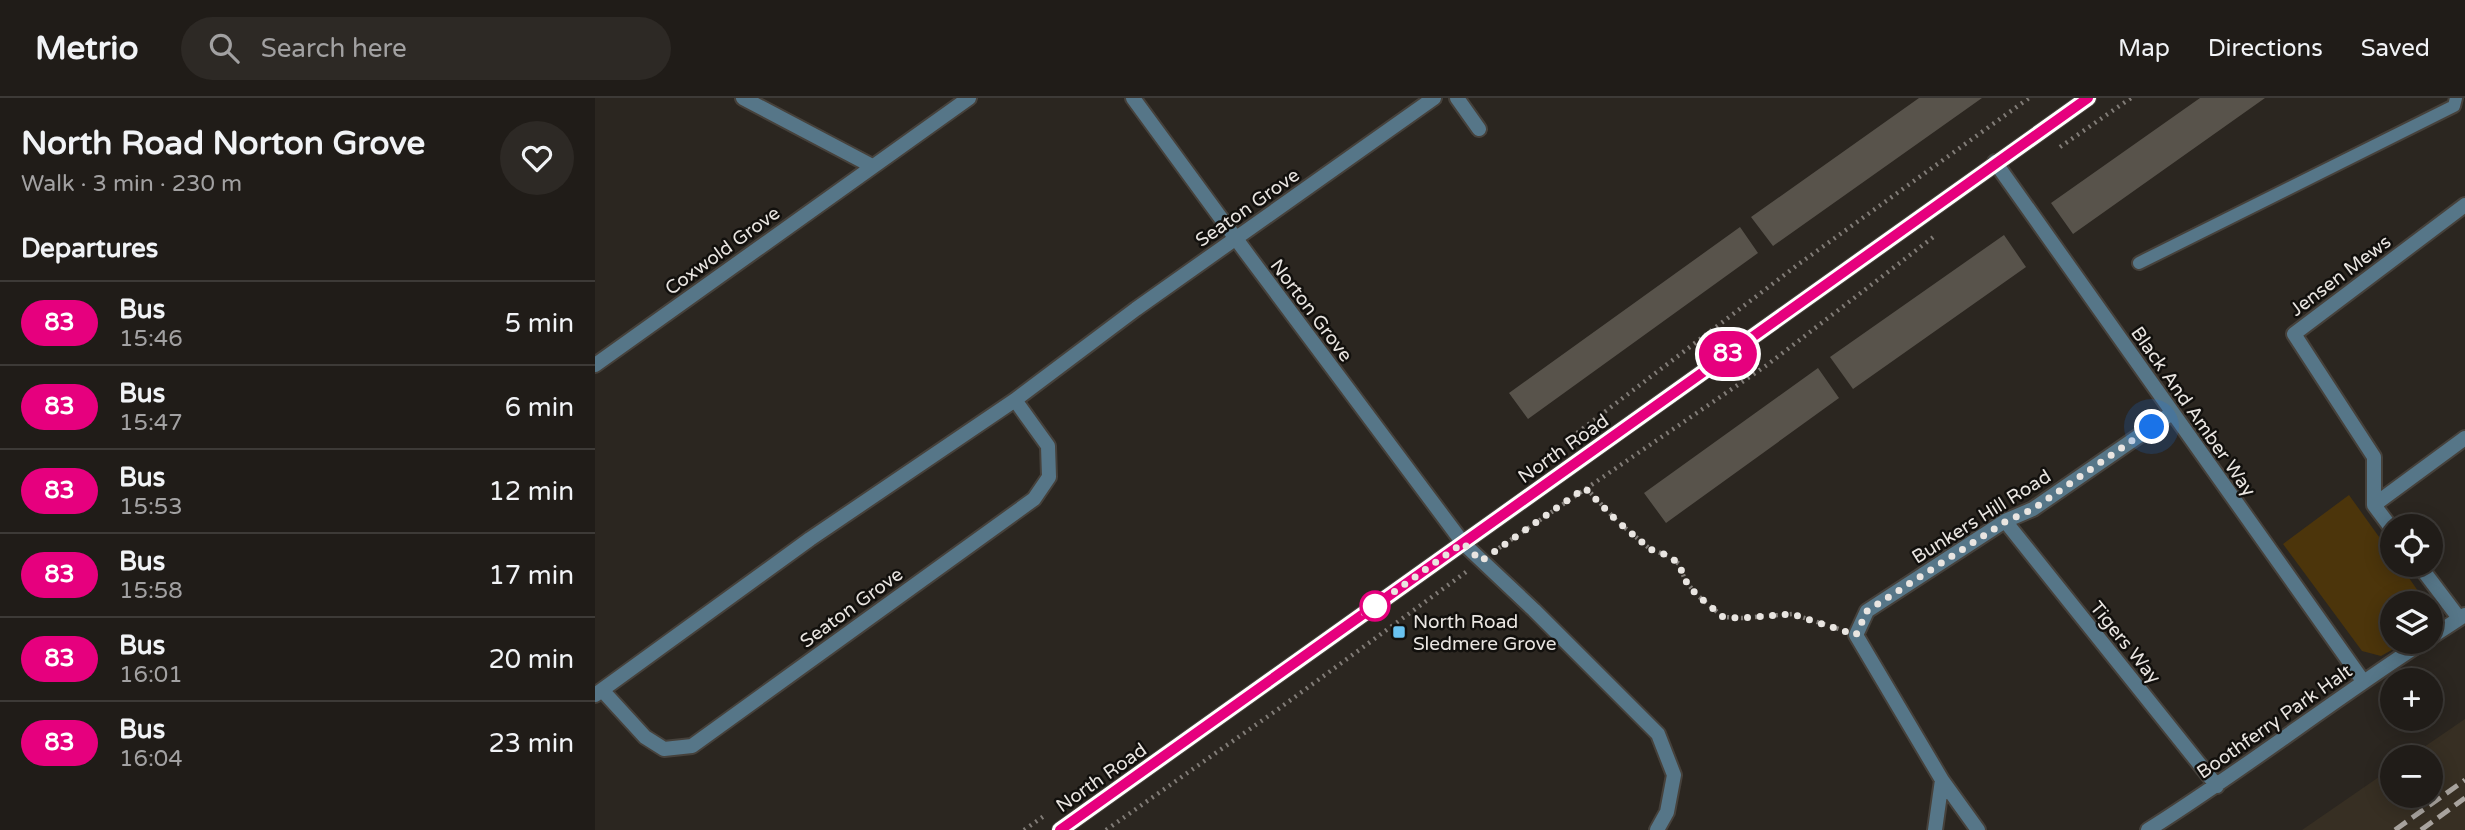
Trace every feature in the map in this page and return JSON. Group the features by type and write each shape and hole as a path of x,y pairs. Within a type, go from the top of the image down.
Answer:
{"street":[{"path":"743,98 872,166"},
{"name":"Coxwold Grove","path":"595,365 969,98"},
{"name":"Norton Grove","path":"1133,98 1463,543 1658,734 1674,775 1667,812 1657,830"},
{"name":"Seaton Grove","path":"1015,400 1048,446 1049,477 1034,499 692,746 664,749 645,737 599,692 810,539 1015,400 1136,309 1434,98"},
{"path":"1457,98 1479,129"},
{"name":"North Road","path":"1060,830 2088,98"},
{"name":"Black And Amber Way","path":"1995,162 2363,681"},
{"name":"Jensen Mews","path":"2374,505 2374,457 2294,334 2465,205"},
{"name":"Bunkers Hill Road","path":"1856,635 1867,611 2005,522 2033,509 2172,413"},
{"path":"2381,514 2374,505 2465,438"},
{"name":"Tigers Way","path":"2005,522 2217,786"},
{"path":"2429,577 2462,616 2443,629"},
{"path":"1856,635 1943,780 1978,830"},
{"name":"Boothferry Park Halt","path":"2148,830 2217,786 2405,654"},
{"path":"1935,830 1943,780"}],"lane":[{"path":"2139,263 2454,106 2456,98"}],"path":[{"path":"1568,439 1796,266 2029,98"},
{"path":"2053,152 2131,98"},
{"path":"1106,830 1277,710 1481,561 1767,365 1937,234"},
{"path":"1585,488 1617,521 1650,549 1669,556 1679,564 1685,580 1696,594 1723,617 1792,614 1856,635"},
{"path":"1024,830 1047,814"}],"shaded area":[{"path":"2349,495 2380,538 2380,577 2408,577 2418,591 2380,591 2380,654 2385,654 2381,656 2362,651 2283,544"},
{"path":"2465,719 2465,830 2302,830 2380,776 2380,808 2443,808 2443,745 2427,745"}],"building":[{"path":"1919,98 1982,98 1773,246 1751,217"},
{"path":"2200,98 2265,98 2073,234 2051,203"},
{"path":"1740,227 1758,253 1528,419 1509,393"},
{"path":"2004,235 2026,267 1853,389 1830,357"},
{"path":"1818,368 1839,398 1666,523 1644,493"}],"railway":[{"path":"2395,830 2465,780"},
{"path":"2421,830 2465,798"}],"bus line":[{"name":"83","path":"1060,830 2088,98"}],"place":[{"name":"North Road Sledmere Grove","path":"1399,632"}],"route":[{"path":"1375,606 1364,613 1463,543 1481,561 1585,488 1617,521 1650,549 1669,556 1679,564 1685,580 1696,594 1723,617 1792,614 1856,635 1867,611 2005,522 2033,509 2152,427"}]}
